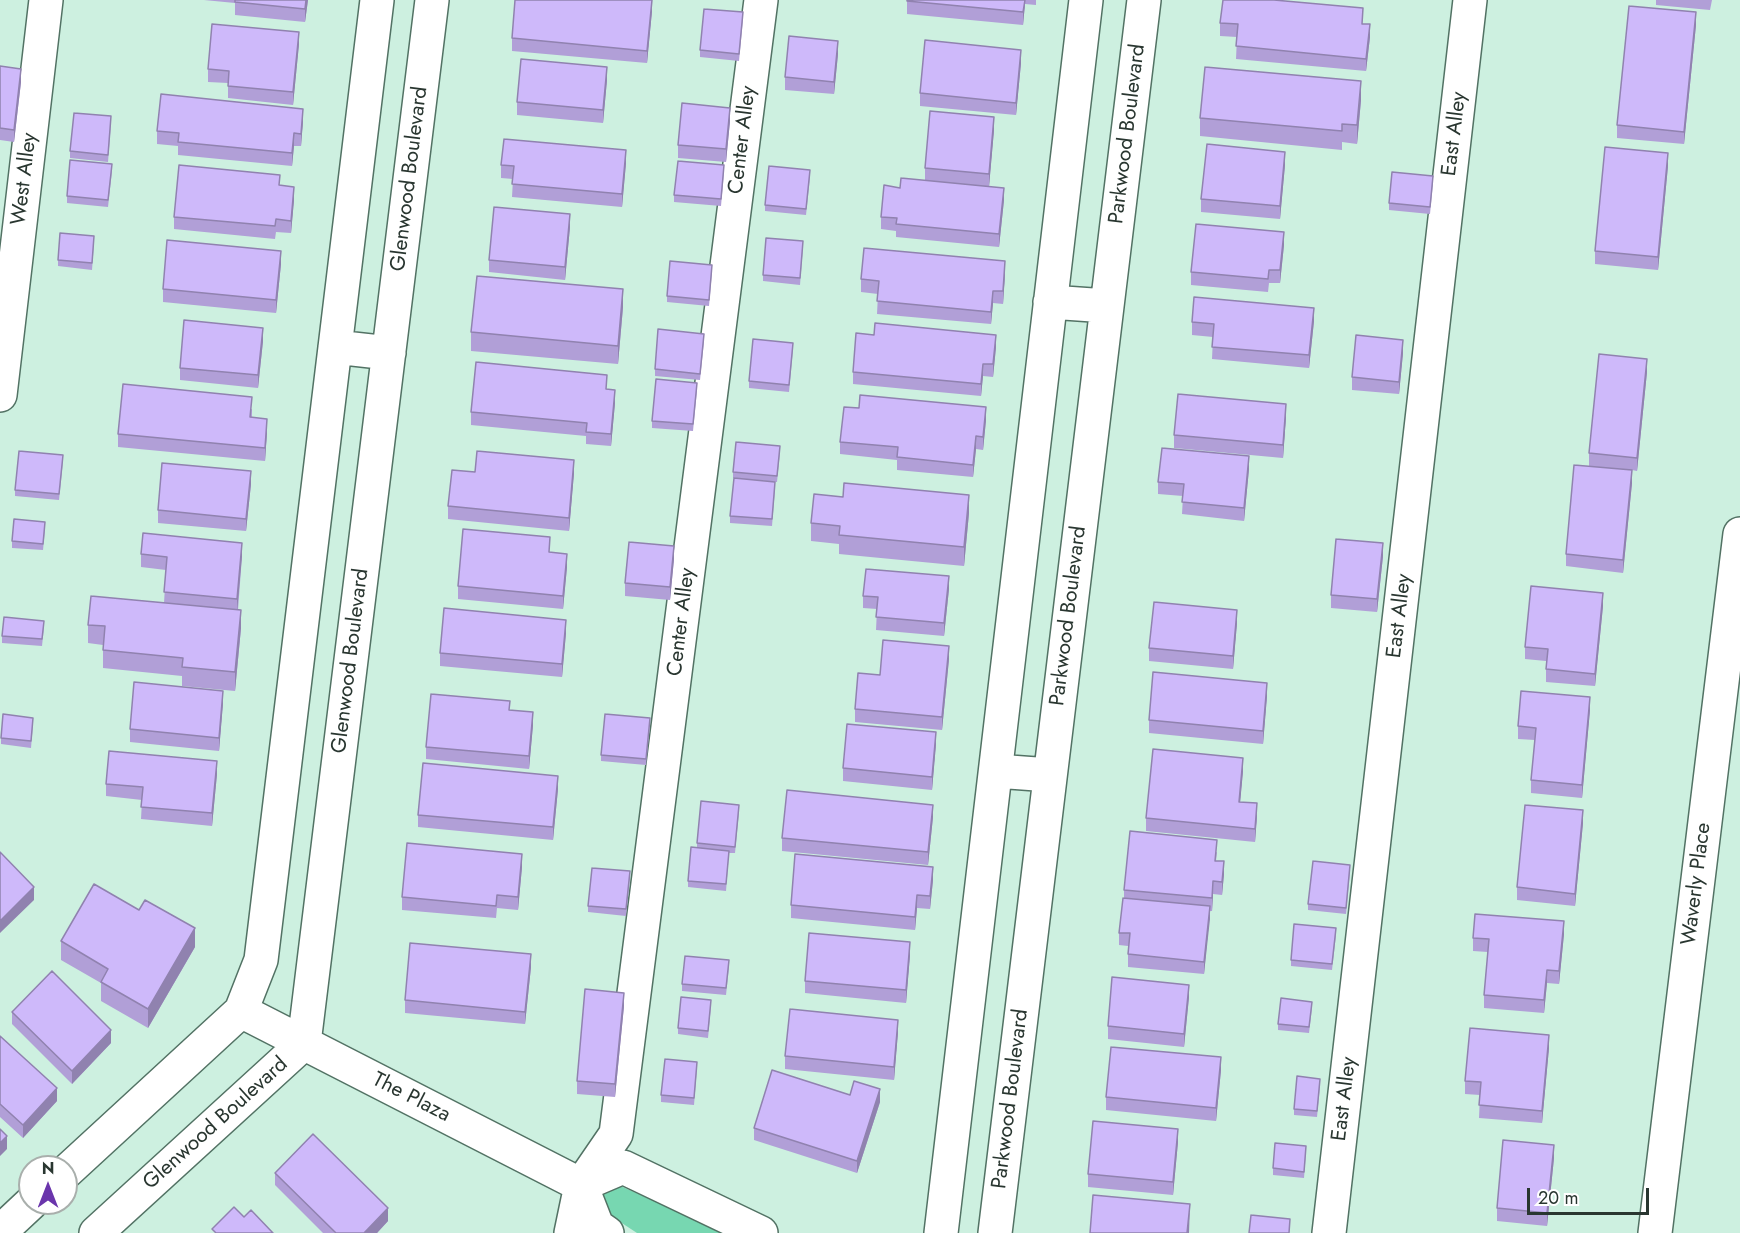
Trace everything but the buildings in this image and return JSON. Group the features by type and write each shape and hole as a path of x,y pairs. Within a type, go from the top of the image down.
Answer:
{"street":[{"name":"West Alley","path":"0,395 46,0"},
{"path":"78,1161 242,1011 261,960 377,0"},
{"name":"Glenwood Boulevard","path":"96,1233 304,1042 432,0"},
{"name":"Center Alley","path":"571,1233 580,1185 616,1134 761,0"},
{"path":"941,1233 1086,0"},
{"name":"Parkwood Boulevard","path":"995,1233 1144,0"},
{"name":"East Alley","path":"1329,1233 1470,0"},
{"path":"1050,302 1107,306"},
{"path":"335,347 389,353"},
{"name":"Waverly Place","path":"1655,1233 1740,534"},
{"path":"996,771 1050,776"},
{"name":"The Plaza","path":"242,1011 580,1185"},
{"path":"607,1233 597,1226 580,1185 623,1167 761,1233"},
{"path":"0,1232 19,1215"}],"green space":[{"path":"618,1185 727,1233 637,1233 605,1212 592,1193"}]}
